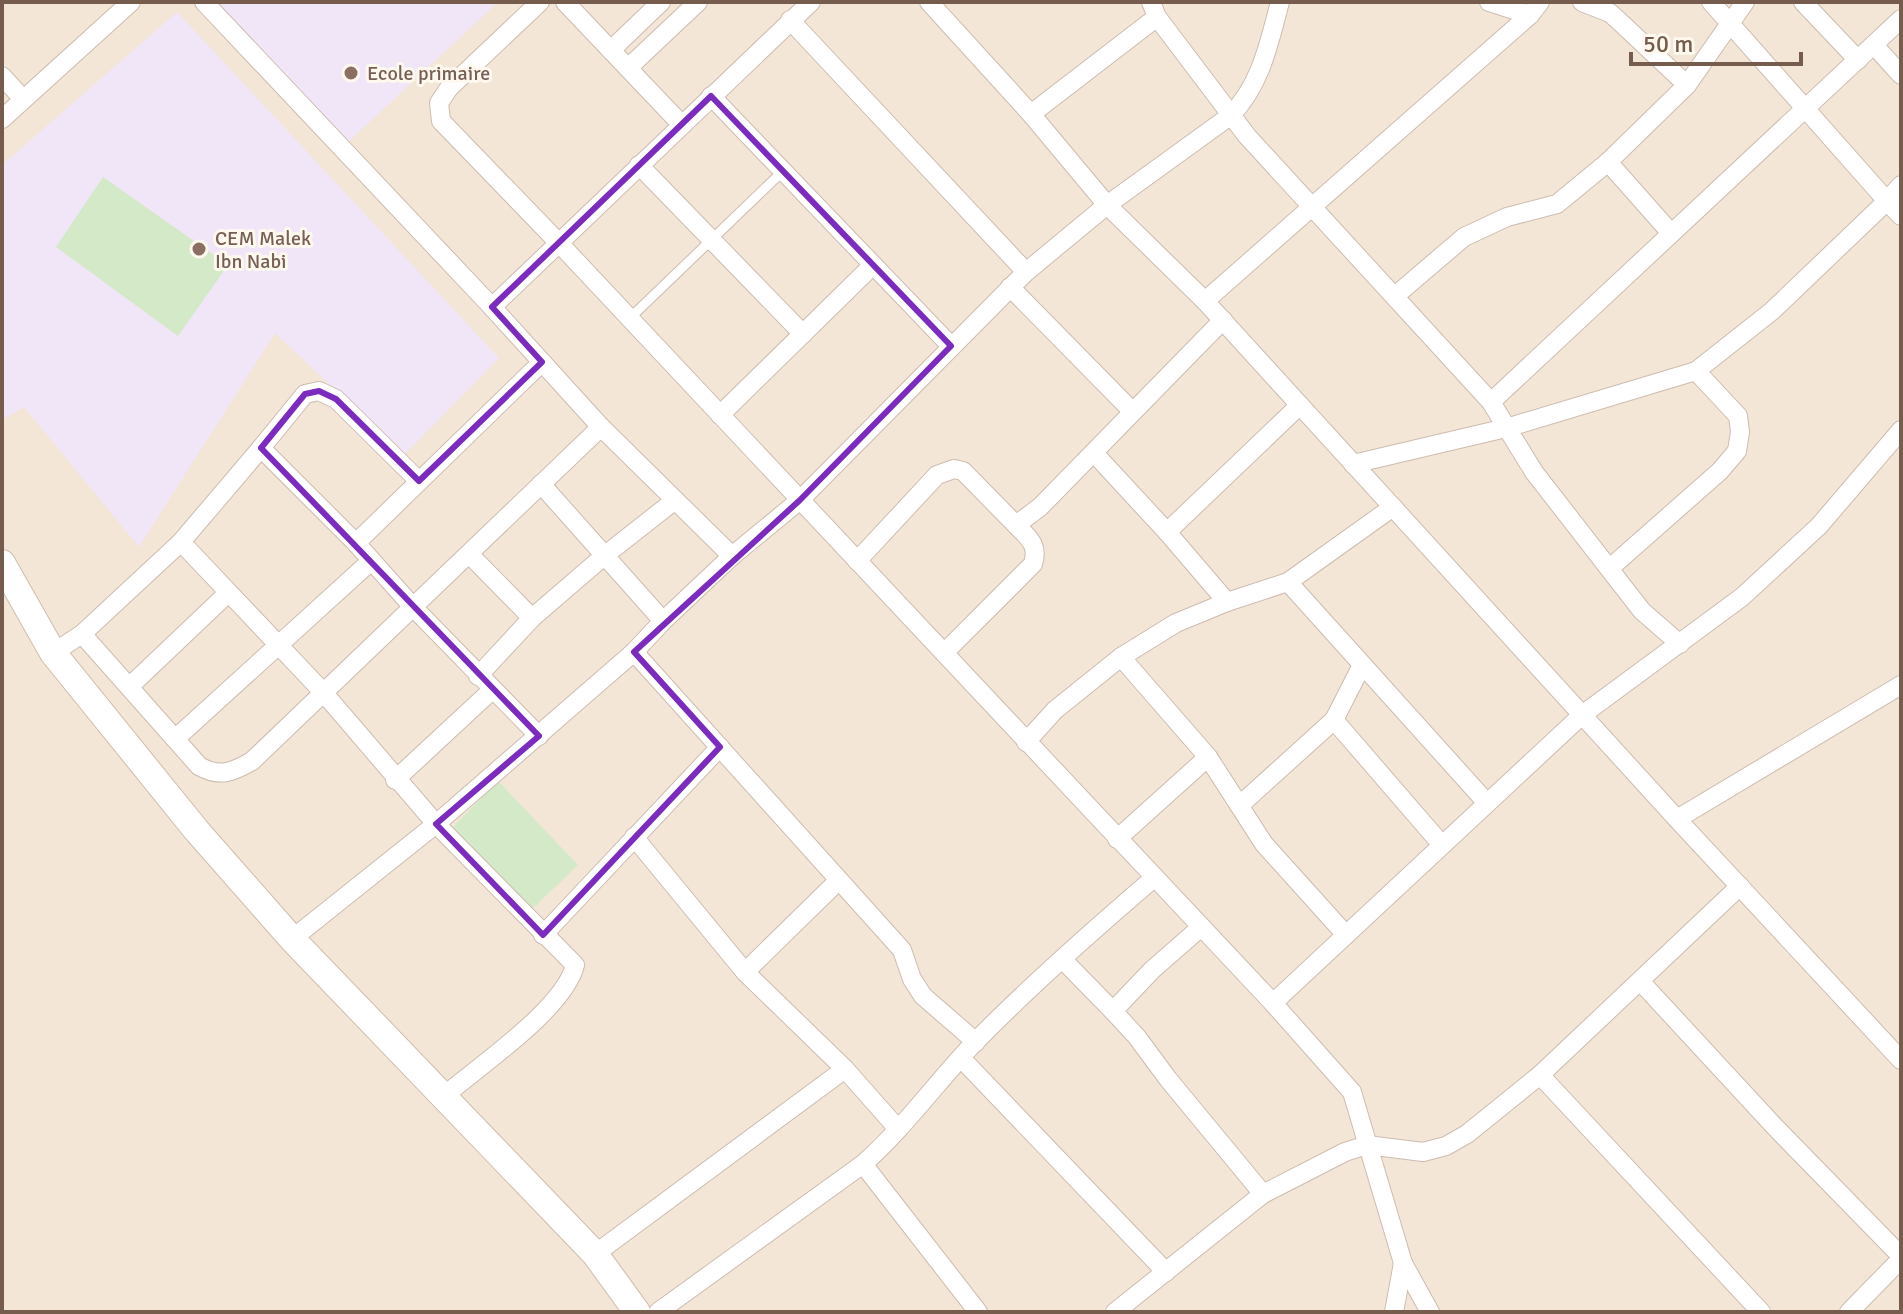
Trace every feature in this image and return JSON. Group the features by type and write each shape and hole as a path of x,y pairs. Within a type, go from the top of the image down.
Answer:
{"street":[{"path":"2,119 131,2"},
{"path":"204,2 601,427 732,556"},
{"path":"540,2 449,88 439,103 441,121 1273,1003 1352,1092 1403,1263 1430,1312"},
{"path":"565,2 681,124"},
{"path":"611,50 661,2"},
{"path":"628,68 698,2"},
{"path":"492,307 811,2"},
{"path":"929,2 1031,114 1107,205 1223,320 1901,1060"},
{"path":"292,939 436,824 634,652 732,556 800,500 1026,272 1107,205 1230,116 1246,99 1259,73 1280,2"},
{"path":"1489,2 1535,9"},
{"path":"1582,2 1610,13 1687,85"},
{"path":"1711,2 1901,216"},
{"path":"1395,296 1464,237 1507,217 1557,204 1608,162 1687,85 1745,2"},
{"path":"1803,2 1858,60"},
{"path":"1205,301 1535,9"},
{"path":"1031,114 1154,10 1230,116 1491,402 1534,472 1642,611 1680,644"},
{"path":"1491,402 1901,19"},
{"path":"790,20 1026,272"},
{"path":"1874,45 1901,75"},
{"path":"2,76 23,99"},
{"path":"711,96 951,346"},
{"path":"1608,162 1670,232"},
{"path":"639,165 803,334"},
{"path":"1353,464 1506,428 1696,371 1772,311 1901,185"},
{"path":"720,415 873,265"},
{"path":"1010,287 1133,412"},
{"path":"1016,525 1040,507 1223,320"},
{"path":"356,543 542,362"},
{"path":"1610,568 1720,471 1737,451 1740,432 1738,416 1696,371"},
{"path":"53,653 82,634 181,542 305,394 319,391 336,399 419,481"},
{"path":"1167,532 1300,405"},
{"path":"82,634 199,766 209,772 233,772 252,761 601,427"},
{"path":"1273,1003 1582,715 1742,597 1819,526 1901,430"},
{"path":"261,448 539,736"},
{"path":"1094,453 1227,602"},
{"path":"857,561 937,475 954,469 963,471 1034,544 1036,553 1033,564 944,653"},
{"path":"541,484 663,621"},
{"path":"478,676 532,618 674,501"},
{"path":"1026,742 1055,710 1121,657 1176,623 1288,582 1393,507"},
{"path":"181,542 323,692 395,780 575,965 572,978 548,1009 444,1096"},
{"path":"470,555 532,618"},
{"path":"175,739 371,561"},
{"path":"2,563 53,653 197,831 292,939 595,1254 637,1312"},
{"path":"1288,582 1487,803"},
{"path":"129,687 227,594"},
{"path":"634,652 902,950 912,979 923,996 976,1042"},
{"path":"1121,657 1208,757 1264,844 1346,935"},
{"path":"1240,805 1334,720 1362,665"},
{"path":"1677,819 1901,685"},
{"path":"395,780 492,690"},
{"path":"1334,720 1442,845"},
{"path":"543,935 720,747"},
{"path":"1117,839 1208,757"},
{"path":"634,837 745,972 845,1069 898,1129"},
{"path":"658,1312 863,1164 976,1042 1154,878"},
{"path":"745,972 839,880"},
{"path":"1115,1312 1263,1194 1345,1152 1367,1145 1423,1152 1446,1146 1467,1134 1540,1075 1740,886"},
{"path":"1113,1011 1152,970 1200,928"},
{"path":"1063,960 1137,1037 1263,1194"},
{"path":"1640,981 1901,1258 1849,1312"},
{"path":"961,1058 1166,1272"},
{"path":"595,1254 845,1069"},
{"path":"1540,1075 1761,1312"},
{"path":"863,1164 978,1312"},
{"path":"1394,1312 1403,1263"}],"lane":[{"path":"630,318 783,171"}],"highlighted area":[{"path":"711,96 951,346 800,500 634,652 720,747 543,935 436,824 539,736 261,448 305,394 319,391 336,399 419,481 542,362 492,307"}],"shaded area":[{"path":"2,2 1901,2 1901,1312 2,1312"},
{"name":"Ecole primaire","path":"212,2 498,2 346,144"},
{"name":"CEM Malek Ibn Nabi","path":"177,12 499,358 404,455 275,333 139,547 24,407 2,420 2,165"}],"green space":[{"path":"103,177 228,265 178,336 56,247"},
{"path":"498,781 578,865 529,912 452,828"}],"place":[{"name":"Ecole primaire","path":"351,73"},
{"name":"CEM Malek Ibn Nabi","path":"199,249"}]}
